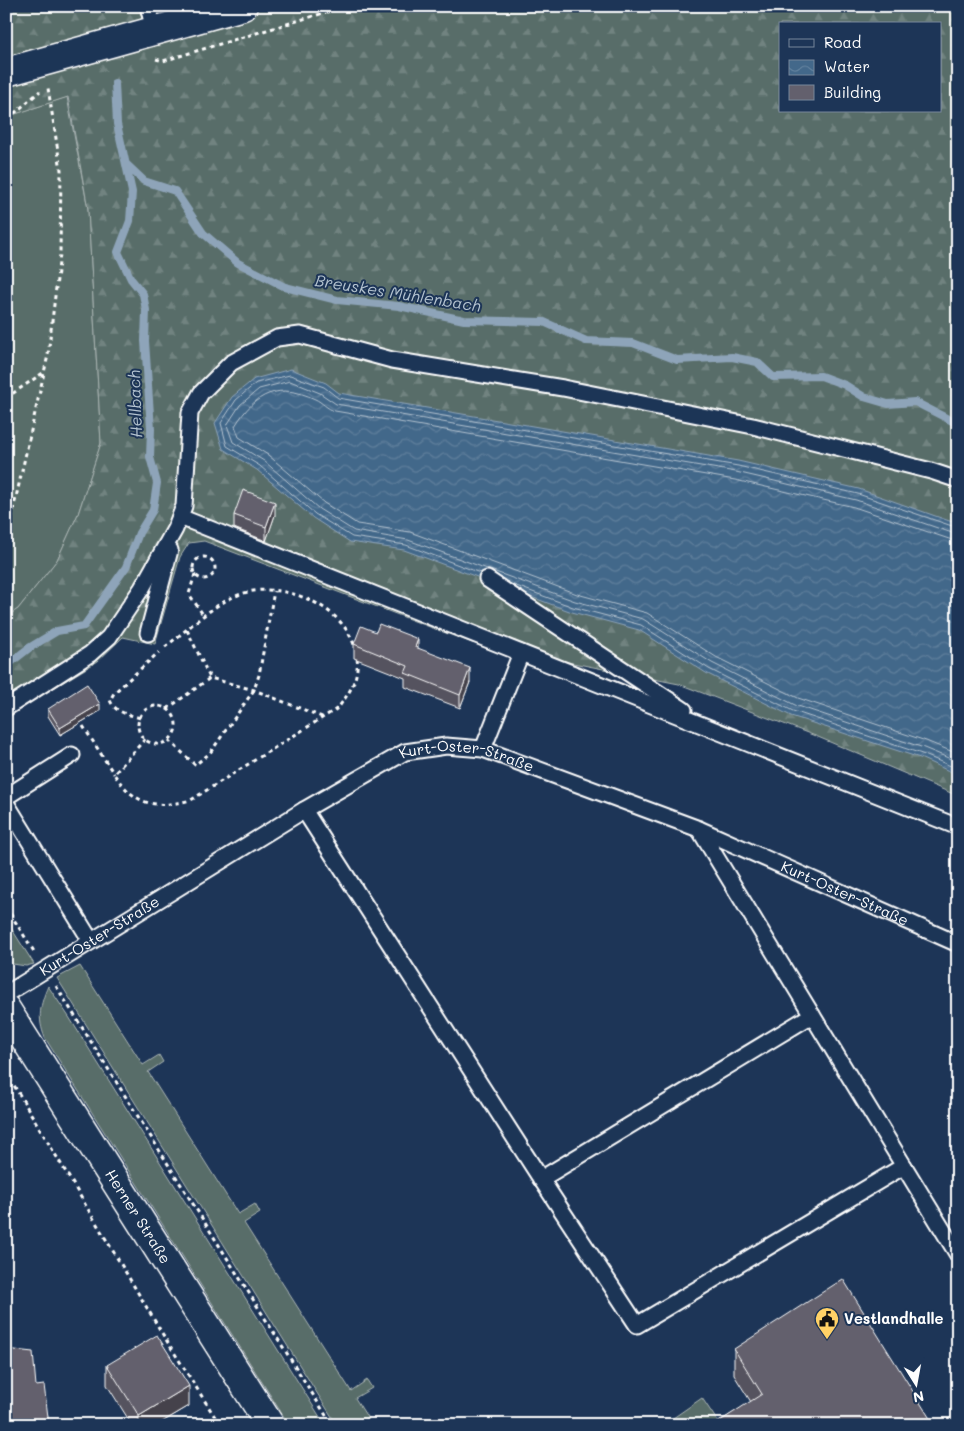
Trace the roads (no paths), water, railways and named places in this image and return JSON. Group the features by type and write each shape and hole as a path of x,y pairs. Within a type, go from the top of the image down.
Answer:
{"main road":[{"path":"6,86 48,72 151,18 243,6"},
{"path":"6,72 48,72"},
{"name":"Herner Straße","path":"6,1009 270,1425"}],"lane":[{"path":"148,633 184,506 190,413 201,392 231,363 277,338 300,335 392,360 563,388 754,426 930,470 958,480"},
{"path":"178,523 521,653 958,827"},
{"path":"6,708 90,654 109,638 142,588 178,523"},
{"path":"487,579 711,728"},
{"path":"483,748 521,653"},
{"name":"Kurt-Oster-Straße","path":"6,994 304,810 405,752 446,746 483,748 699,829 958,944"},
{"path":"6,797 72,755"},
{"path":"6,803 91,941"},
{"path":"304,810 540,1179 636,1324 904,1166"},
{"path":"699,829 958,1255"},
{"path":"540,1179 812,1015"}],"water":[{"path":"291,369 326,383 339,393 738,461 859,489 958,524 958,775 920,758 791,716 706,673 639,630 572,612 404,550 350,542 313,518 257,470 223,449 215,423 232,397 254,379"}],"waterway":[{"name":"Hellbach","path":"6,666 29,648 57,631 84,626 126,567 139,533 153,510 157,483 150,457 151,429 145,341 146,310 143,294 131,279 118,252 130,221 132,192 117,124 115,83"},
{"name":"Breuskes Mühlenbach","path":"126,164 144,181 175,191 203,233 238,263 285,287 337,300 399,306 464,320 544,322 586,341 633,343 677,360 732,357 757,362 773,377 821,376 845,385 864,397 888,404 915,402 958,424"}],"place":[{"name":"Vestlandhalle","path":"827,1340"}]}
